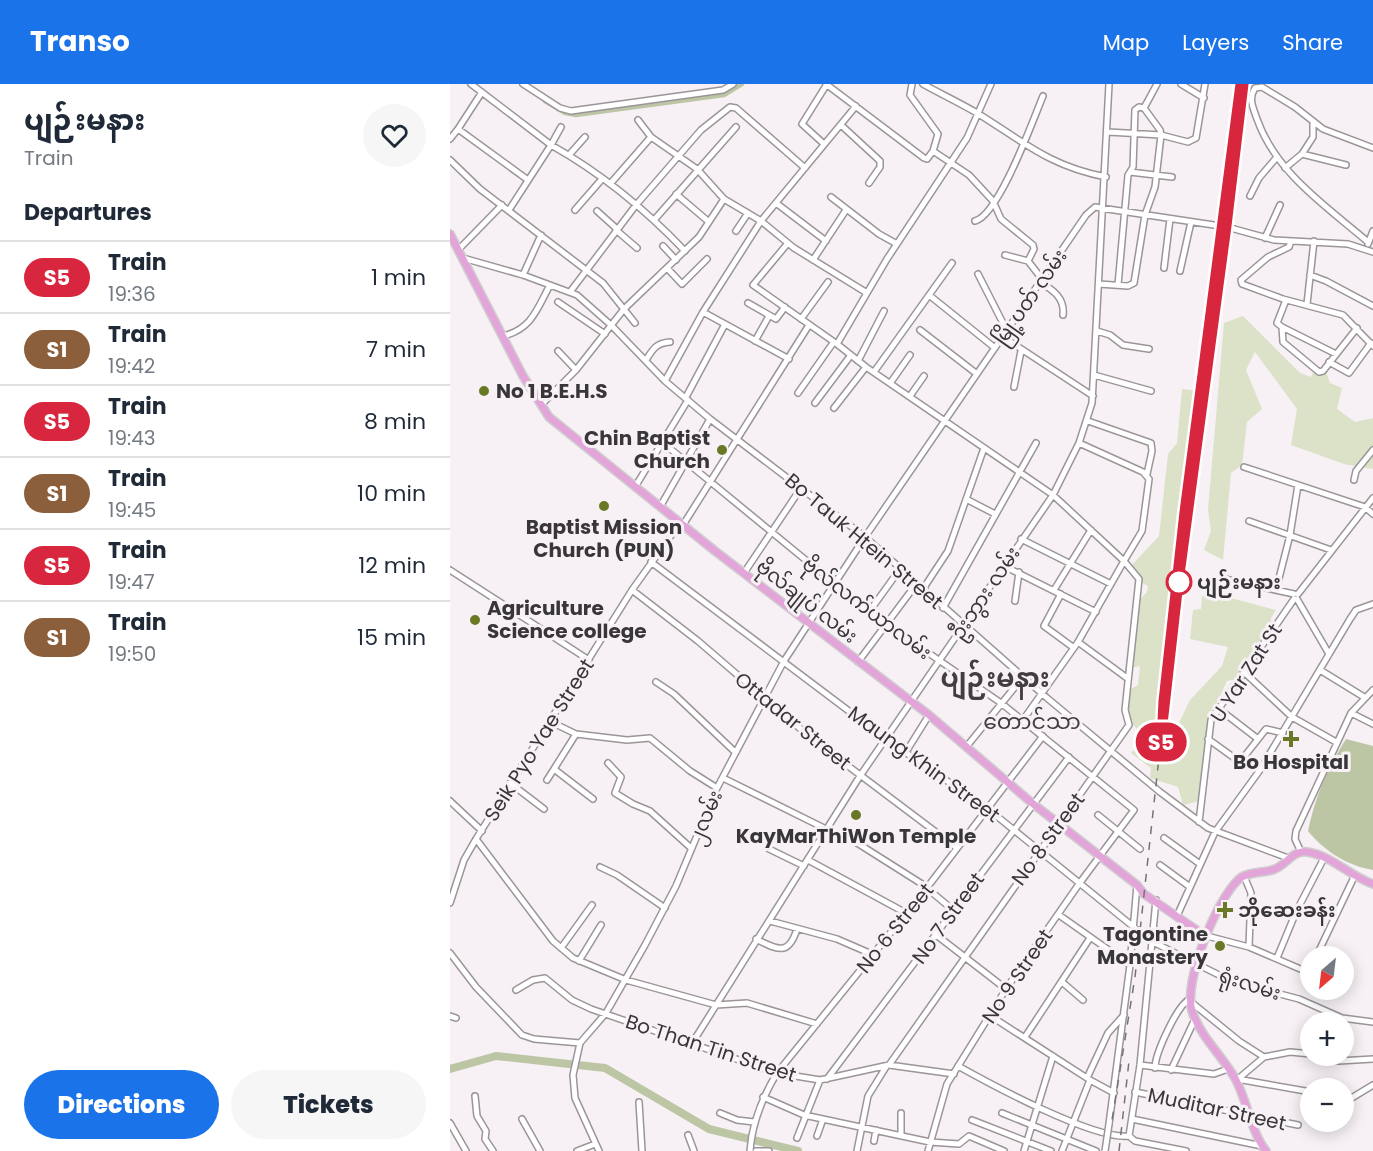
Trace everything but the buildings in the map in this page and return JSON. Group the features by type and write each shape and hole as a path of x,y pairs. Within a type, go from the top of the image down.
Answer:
{"main road":[{"name":"ဗိုလ်ချုပ် လမ်း","path":"450,234 503,336 549,417 572,438 681,524 929,715 1032,803 1137,885 1147,896 1178,916 1206,939"},
{"path":"1264,1149 1237,1079 1208,1043 1195,1019 1190,1000 1197,964 1206,939 1225,897 1244,876 1276,869 1288,858 1301,852 1324,858 1373,884"}],"street":[{"path":"471,84 551,145 569,155 636,204 655,219 685,251"},
{"path":"523,84 560,108 571,111 723,90 733,84"},
{"path":"824,144 802,124 827,84 927,159 933,151 938,134 910,95 912,84"},
{"path":"923,84 979,114 1023,144 1070,169 1106,177"},
{"path":"798,393 835,344 951,163 979,114 991,84"},
{"name":"ဦးဘွား လမ်း","path":"691,1045 860,776 1053,495 1079,443 1088,421 1093,396 1109,84"},
{"path":"1118,285 1136,110 1144,108 1157,84"},
{"path":"1181,84 1204,98"},
{"path":"1108,132 1161,135 1188,142 1194,140 1205,84"},
{"path":"1103,210 1227,226 1264,238 1314,241 1370,250 1368,242 1304,188 1277,157 1261,129 1251,102 1255,88 1262,87 1295,107 1313,123 1373,148"},
{"path":"450,139 482,92"},
{"path":"975,221 980,220 993,204 1023,144 1043,96"},
{"path":"570,292 636,204 701,130 733,106 805,168"},
{"path":"665,381 703,312 761,221 856,106"},
{"path":"1099,284 1134,283 1145,215 1154,193 1161,135 1160,130 1144,108"},
{"path":"638,120 651,136 697,169 724,199 761,221 813,260 867,293"},
{"path":"1285,168 1302,154 1312,137 1313,123"},
{"path":"841,125 880,161 880,167 869,183"},
{"path":"509,210 561,127"},
{"path":"655,219 736,127"},
{"path":"458,129 528,180"},
{"path":"610,184 651,136"},
{"path":"569,155 585,137"},
{"path":"933,151 969,175 993,204 1001,219 1034,248 1028,261"},
{"path":"1302,154 1346,165"},
{"path":"1250,196 1259,178 1277,157"},
{"path":"450,160 461,173 586,269 603,284 635,323"},
{"path":"1130,172 1172,177"},
{"path":"575,210 603,179"},
{"path":"676,194 709,222"},
{"path":"831,196 846,210 897,244"},
{"path":"541,405 576,370 624,309 685,251 709,222 724,199"},
{"path":"776,203 826,241"},
{"path":"459,249 502,205"},
{"path":"1264,238 1280,205"},
{"name":"မြို့ပတ် လမ်း","path":"809,623 865,537 1086,215 1095,207 1103,210"},
{"path":"813,260 846,210"},
{"path":"597,211 637,248"},
{"path":"736,231 748,213"},
{"path":"1164,268 1170,219"},
{"path":"1180,271 1191,222"},
{"path":"1368,242 1373,231"},
{"path":"523,275 541,235"},
{"path":"1291,241 1286,249 1257,265 1241,280 1242,284 1286,300 1343,315 1372,345 1349,373 1345,373 1329,362"},
{"path":"1307,304 1314,241"},
{"path":"788,243 753,285 866,368 891,382 1053,495 1124,561"},
{"path":"665,251 676,260"},
{"path":"1005,255 1028,261 1041,281 1059,297 1063,305 1063,315"},
{"name":"Bo Tauk Htein Street","path":"463,258 523,275 570,292 612,326 665,381 710,419 865,537 1023,677 1111,752 1199,822 1215,832 1288,858"},
{"path":"667,268 682,284 706,259"},
{"path":"874,372 952,263"},
{"path":"978,274 1007,331"},
{"path":"1310,275 1373,306"},
{"path":"801,319 828,282"},
{"path":"503,336 517,333 525,327 550,285"},
{"path":"928,295 995,348"},
{"path":"1286,300 1277,323 1336,354"},
{"path":"558,302 605,334"},
{"path":"748,303 776,318 785,307"},
{"path":"858,361 884,311"},
{"path":"703,312 724,326 789,359"},
{"path":"755,341 769,316"},
{"name":"Seik Pyo Yae Street","path":"450,903 464,860 510,783 632,590 681,524 739,439 809,325"},
{"path":"635,487 687,399 724,326"},
{"path":"1282,327 1283,342 1306,363 1321,372 1358,328"},
{"path":"920,330 977,374"},
{"path":"1097,331 1110,335 1123,345 1149,349"},
{"path":"1003,337 1021,351 1093,396"},
{"path":"646,360 660,343 670,342"},
{"path":"558,351 576,370"},
{"path":"1014,387 1021,351"},
{"path":"815,403 851,355"},
{"path":"891,382 910,355"},
{"path":"834,408 866,368"},
{"path":"1094,375 1151,391"},
{"path":"910,396 924,376"},
{"path":"660,507 710,419"},
{"path":"1023,720 1078,642 1143,525 1151,443 1088,421"},
{"name":"ဗိုလ်လက်ယာလမ်း","path":"662,442 869,612 939,663 1001,703 1069,757 1133,813"},
{"path":"944,608 1036,442"},
{"path":"1079,443 1147,474"},
{"path":"923,589 948,552 984,448"},
{"path":"1354,480 1356,471 1373,450"},
{"path":"1244,467 1365,507 1373,514"},
{"path":"1276,590 1290,535 1298,486"},
{"path":"744,573 801,488"},
{"name":"U Yar Zat St","path":"1199,822 1211,720 1295,596 1373,498"},
{"path":"966,499 995,514"},
{"path":"1249,521 1331,550"},
{"path":"1054,590 1091,530"},
{"path":"1021,539 1111,584"},
{"name":"No 8 Street","path":"857,1151 868,1095 1129,725 1125,710 1138,576 1124,561"},
{"name":"Maung Khin Street","path":"651,562 886,739 988,809 1151,941 1197,964"},
{"path":"1004,566 1096,612"},
{"path":"869,612 900,569"},
{"path":"450,570 589,660"},
{"path":"1015,601 1019,572"},
{"path":"1225,579 1295,596 1329,654"},
{"path":"858,662 916,584"},
{"name":"Ottadar Street","path":"632,590 698,641 763,700 957,848"},
{"path":"1061,594 1044,626 1074,648"},
{"path":"1178,916 1215,832 1283,733 1356,610 1373,604"},
{"name":"၂လမ်း","path":"580,1045 606,1012 626,980 665,908 735,752 784,661 809,623"},
{"path":"1078,642 1127,678"},
{"path":"1320,670 1364,697"},
{"path":"1245,673 1292,717 1336,742"},
{"path":"968,746 1023,677"},
{"path":"656,682 674,694 735,752"},
{"path":"1301,852 1296,844 1296,831 1351,713 1373,690"},
{"path":"1219,709 1258,739"},
{"path":"1351,713 1373,724"},
{"path":"906,752 929,715"},
{"path":"549,721 576,734 627,740 650,738 690,771 717,788"},
{"path":"1208,739 1239,762 1266,729 1283,733"},
{"path":"547,780 576,734"},
{"name":"No 6 Street","path":"750,1149 754,1123 763,1097 777,1073 926,889 1042,736"},
{"name":"No 7 Street","path":"827,1078 1032,803 1069,757"},
{"path":"608,763 621,777 615,794 650,811 691,848"},
{"path":"554,769 593,799"},
{"path":"723,778 826,829"},
{"path":"510,783 544,808"},
{"path":"450,801 482,831"},
{"name":"No 9 Street","path":"928,1151 943,1093 958,1066 1006,989 1079,884 1133,813"},
{"path":"1098,815 1140,849"},
{"path":"1164,838 1200,864"},
{"path":"476,839 561,948 579,961 626,980 716,1005 747,1003 817,1023"},
{"path":"854,841 953,910"},
{"path":"769,849 804,866"},
{"path":"1277,958 1296,912 1324,858"},
{"path":"808,860 906,913"},
{"path":"1161,865 1190,887"},
{"path":"600,867 665,908"},
{"path":"1321,946 1355,875"},
{"path":"1244,876 1251,893 1249,947"},
{"path":"1105,1151 1124,1015 1137,885"},
{"path":"1129,1136 1140,1065 1156,900"},
{"path":"561,948 592,905"},
{"path":"1059,915 1130,965"},
{"path":"770,921 837,939 874,955"},
{"path":"579,961 601,925"},
{"path":"756,939 773,947 789,948 797,929"},
{"path":"935,934 1006,989"},
{"path":"1025,1037 1090,938"},
{"path":"1206,939 1249,947 1300,969"},
{"path":"450,953 476,987 522,1035 534,1039 580,1045 573,1075 575,1098 599,1151"},
{"name":"ရုံးလမ်း","path":"1197,964 1232,981 1299,999 1333,1015 1373,1022"},
{"name":"Bo Than Tin Street","path":"516,990 533,980 545,978 572,1000 591,1009 606,1012 691,1045 777,1073 820,1080 887,1066 954,1074"},
{"path":"1062,982 1083,1000"},
{"path":"1155,1068 1156,1057 1179,1008 1190,1000 1239,1041 1264,1057"},
{"path":"1062,1151 1088,1079 1108,1034 1124,1015"},
{"path":"989,1016 1113,1093"},
{"path":"1172,1070 1195,1019"},
{"path":"1237,1079 1264,1057 1290,1052 1300,1053"},
{"path":"1024,1151 1053,1056"},
{"path":"1354,1060 1373,1059"},
{"path":"1140,1065 1214,1074 1228,1070"},
{"path":"958,1066 1038,1106 1105,1134 1129,1136 1135,1141 1186,1151"},
{"path":"1237,1079 1300,1090"},
{"path":"796,1137 820,1080"},
{"path":"1354,1097 1373,1085"},
{"name":"Muditar Street","path":"1135,1092 1298,1125"},
{"path":"475,1096 477,1116 486,1131 485,1139 493,1151"},
{"path":"763,1097 804,1115 930,1142 963,1142"},
{"path":"639,1102 642,1151"},
{"path":"720,1113 737,1120 754,1123"},
{"path":"901,1113 901,1134"},
{"path":"1002,1113 1096,1151"},
{"path":"522,1119 540,1151"},
{"path":"817,1136 823,1119"},
{"path":"1132,1119 1264,1149"},
{"path":"972,1120 1051,1151"},
{"path":"450,1123 466,1151"},
{"path":"874,1141 876,1130"},
{"path":"688,1135 694,1151"},
{"path":"962,1151 963,1142 969,1136 1004,1151"},
{"path":"578,1151 595,1144"},
{"path":"756,1151 769,1151"}],"shaded area":[{"path":"1243,316 1300,373 1311,377 1314,371 1326,372 1330,383 1342,388 1337,409 1355,422 1373,418 1373,469 1344,464 1291,445 1297,409 1255,352 1246,370 1262,409 1247,422 1242,465 1231,473 1223,560 1204,550 1211,531 1208,510 1224,323"},
{"path":"1182,389 1200,391 1163,743 1167,748 1190,700 1222,666 1228,647 1190,639 1193,610 1201,609 1202,596 1223,599 1224,596 1276,610 1271,618 1271,628 1238,679 1227,681 1208,723 1200,801 1183,805 1178,787 1150,778 1151,768 1131,753 1141,743 1139,732 1129,719 1129,690 1138,685 1140,666 1130,668 1139,600 1147,592 1148,586 1139,581 1130,567 1159,536 1168,454 1177,443"},
{"path":"1346,739 1373,746 1373,870 1355,865 1337,856 1321,845 1308,831 1322,784"}],"waterway":[{"path":"545,101 565,113 576,115 724,95 742,84"},
{"path":"450,1069 496,1056 605,1068 709,1129 798,1151"}],"railway":[{"path":"1107,1151 1135,977 1177,593 1227,227 1244,84"},
{"path":"1119,1151 1129,1061"}],"train":[{"name":"S5","path":"1240,84 1224,226 1184,512 1161,718 1161,742 1179,582 1244,84"}],"place":[{"name":"No 1 B.E.H.S","path":"484,391"},
{"name":"Chin Baptist Church","path":"722,450"},
{"name":"Baptist Mission Church (PUN)","path":"604,506"},
{"name":"ပျဉ်းမနား","path":"1179,582"},
{"name":"Agriculture Science college","path":"475,620"},
{"name":"Bo Hospital","path":"1291,739"},
{"name":"KayMarThiWon Temple","path":"856,815"},
{"name":"ဘိုဆေးခန်း","path":"1225,910"},
{"name":"Tagontine Monastery","path":"1220,946"}],"district":[{"name":"ပျဉ်းမနား","path":"995,678"},
{"name":"တောင်သာ","path":"1032,721"}]}
